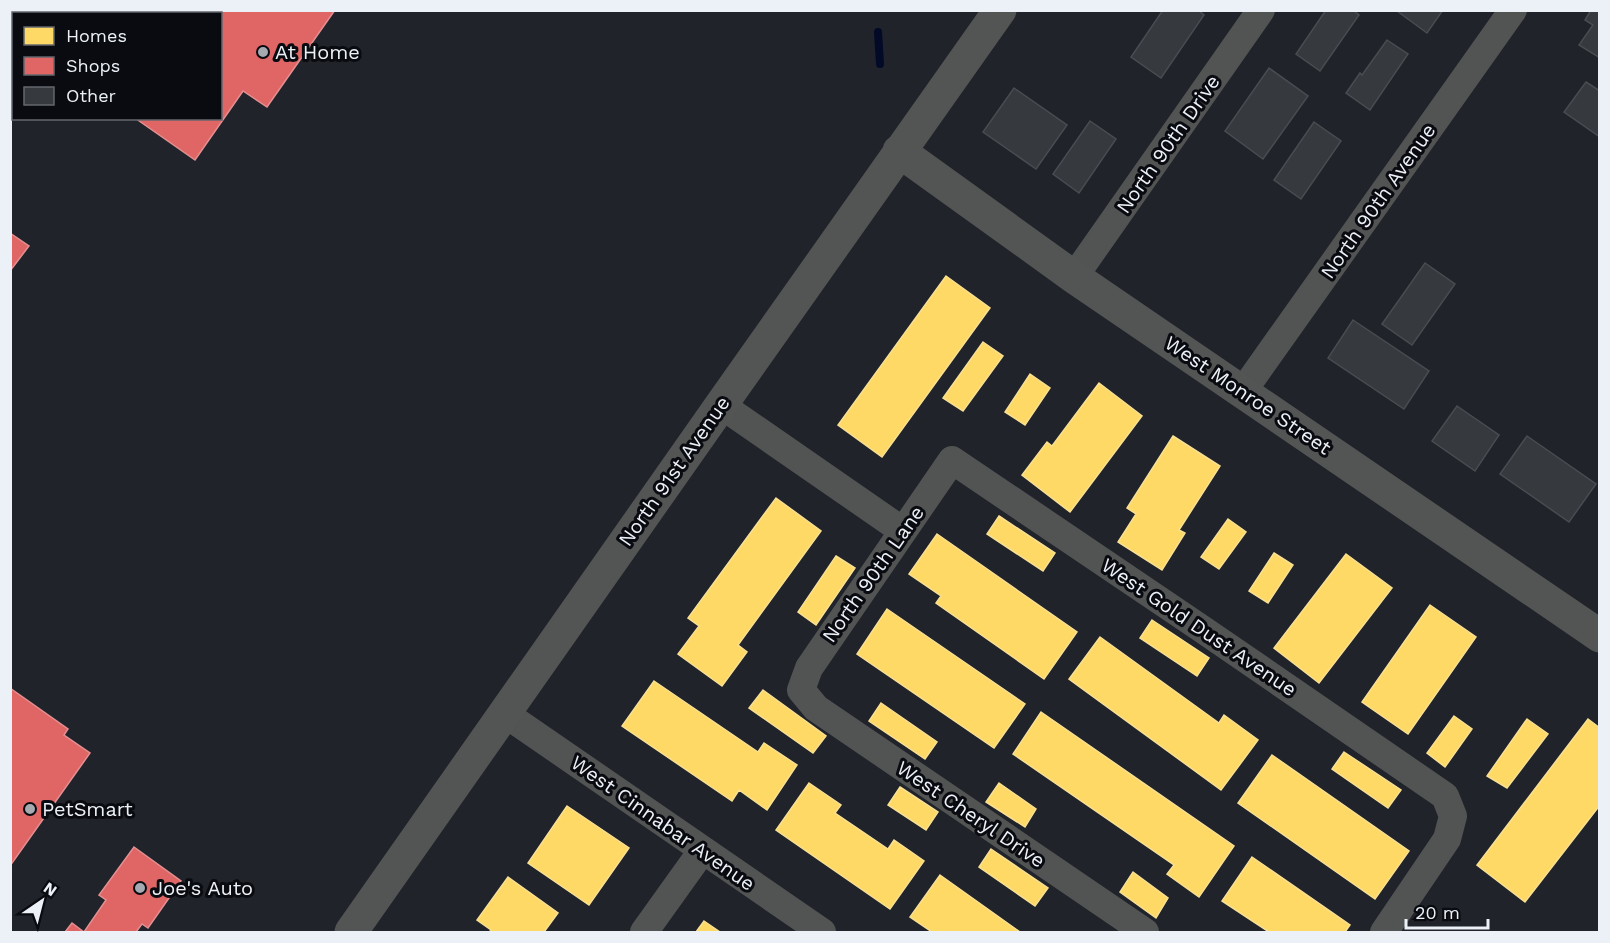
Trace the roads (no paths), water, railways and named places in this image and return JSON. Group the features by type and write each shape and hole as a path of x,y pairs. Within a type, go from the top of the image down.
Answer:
{"main road":[{"name":"North 91st Avenue","path":"351,933 1000,10"},
{"name":"West Monroe Street","path":"899,151 1074,277 1599,636"}],"street":[{"name":"North 90th Drive","path":"1074,277 1261,10"},
{"name":"North 90th Avenue","path":"1243,391 1513,10"},
{"path":"721,405 903,531"},
{"name":"North 90th Lane","path":"801,690 808,668 952,460"},
{"name":"West Gold Dust Avenue","path":"952,460 1445,796 1454,816 1447,839 1384,933"},
{"name":"West Cheryl Drive","path":"801,690 816,708 1145,933"},
{"name":"West Cinnabar Avenue","path":"504,713 822,933"},
{"path":"644,933 702,850"}],"waterway":[{"path":"878,32 880,64"}],"place":[{"name":"At Home","path":"263,52"},
{"name":"PetSmart","path":"30,809"},
{"name":"Joe's Auto","path":"140,888"}]}
